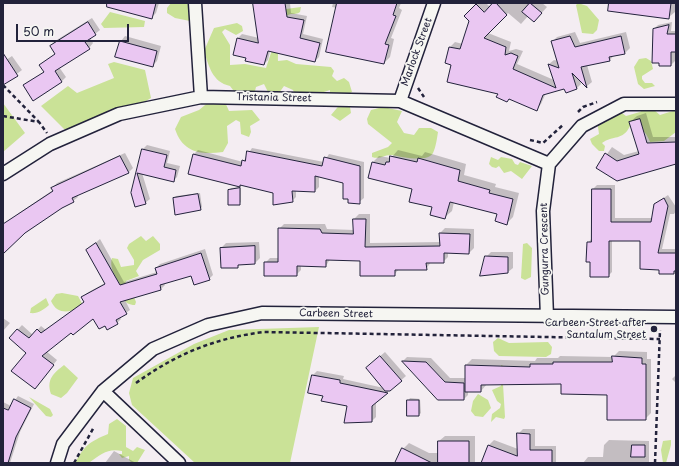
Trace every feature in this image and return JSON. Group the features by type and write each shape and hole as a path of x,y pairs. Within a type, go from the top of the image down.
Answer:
{"street":[{"path":"195,3 201,97"},
{"name":"Marlock Street","path":"400,101 434,3"},
{"name":"Tristania Street","path":"3,174 50,144 119,114 201,97 400,101 548,164"},
{"path":"548,164 582,126 624,104 676,104"},
{"name":"Gungurra Crescent","path":"547,317 543,211 548,164"},
{"name":"Carbeen Street","path":"57,463 63,444 103,391 153,348 208,325 262,314 676,317"},
{"path":"103,391 179,463"}],"path":[{"path":"3,85 47,132 50,144"},
{"path":"3,116 39,122"},
{"path":"655,463 660,339 659,318"},
{"path":"133,385 192,350 215,341 264,332 660,339"},
{"path":"74,463 95,426"}],"green space":[{"path":"171,3 199,3 190,21 175,18 167,13 167,8"},
{"path":"578,3 587,6 599,20 597,30 593,34 582,33 576,5"},
{"path":"301,7 300,12 288,15 282,23 279,36 278,61 287,60 296,64 331,67 334,71 332,76 337,81 344,78 349,82 352,92 348,94 351,113 340,121 331,115 342,102 330,95 330,90 312,96 295,95 293,90 284,86 279,93 268,92 264,84 256,87 255,91 236,94 230,86 219,81 212,73 204,51 214,28 237,23 242,26 243,31 236,35 225,29 222,32 230,45 230,65 245,64 266,68 272,50 273,13"},
{"path":"110,12 145,21 144,27 104,28 101,24"},
{"path":"646,58 651,61 653,69 642,76 642,79 645,83 652,83 655,86 644,89 638,84 634,67 639,59"},
{"path":"114,62 145,70 151,98 141,104 109,110 100,119 81,132 64,129 41,106 68,86 77,93 114,78 108,64"},
{"path":"224,100 229,111 252,110 260,120 250,126 251,132 249,137 241,134 240,122 236,120 227,126 228,143 223,152 207,153 194,151 188,148 178,137 175,129 181,117 199,110 210,101"},
{"path":"3,103 25,133 3,152"},
{"path":"383,107 402,111 397,122 404,133 414,135 419,128 431,128 438,132 433,153 430,156 420,159 392,155 378,158 372,157 372,153 388,147 392,143 368,124 367,119 371,110"},
{"path":"643,109 654,110 660,115 676,110 676,132 664,141 650,142 643,130 630,126 621,136 602,143 605,146 604,151 599,151 592,144 590,139 599,134 597,120 618,110 626,116 640,112"},
{"path":"491,157 498,160 501,157 512,159 515,164 518,165 520,162 532,166 522,179 511,171 504,173 499,166 496,168 492,167 489,164"},
{"path":"141,236 146,241 153,236 160,244 160,250 143,260 136,271 139,276 126,281 125,284 130,287 136,302 135,305 133,305 125,301 123,298 125,293 115,276 111,262 112,258 118,259 121,267 134,265 134,260 127,248 129,244"},
{"path":"527,243 532,248 531,277 525,280 521,278 523,244"},
{"path":"62,293 78,296 85,309 61,311 57,309 51,301 56,294"},
{"path":"46,298 49,305 38,312 30,313 31,308"},
{"path":"319,327 290,463 195,463 132,405 129,393 133,378 194,344 229,330"},
{"path":"498,338 509,343 548,342 552,347 551,354 546,357 499,356 494,351 493,342"},
{"path":"64,365 78,378 67,393 61,398 51,394 50,380"},
{"path":"501,365 506,367 503,384 505,417 504,419 496,417 491,422 492,414 500,408 501,404 497,401 492,390 501,386"},
{"path":"478,394 488,400 491,408 483,417 475,416 471,411 473,401"},
{"path":"29,397 50,409 53,415 51,417 46,416"},
{"path":"117,419 126,426 126,447 133,451 137,447 145,450 137,463 132,463 129,460 129,456 122,458 119,454 122,454 122,451 113,450 101,454 89,463 75,463 88,445 96,439 108,434 109,424"},
{"path":"671,440 666,463 663,463 661,450 663,441"}],"building":[{"path":"107,3 156,3 152,19 107,7"},
{"path":"253,3 285,3 287,17 304,20 300,38 320,43 315,62 268,51 264,65 245,61 246,58 233,55 237,38 258,43"},
{"path":"337,3 397,3 393,15 396,16 385,44 389,45 384,64 326,52"},
{"path":"493,3 496,3 507,15 484,38 506,47 505,55 511,53 518,56 513,69 556,88 548,64 559,68 551,41 570,36 575,47 621,36 625,54 609,57 610,61 581,67 587,88 572,73 577,89 566,93 564,89 543,95 537,111 509,99 507,102 496,97 498,94 447,82 451,65 445,63 449,47 460,49 469,21 464,16 476,4 484,12"},
{"path":"530,3 542,13 534,22 522,12"},
{"path":"609,3 671,3 669,19 608,11"},
{"path":"88,22 96,35 85,42 90,49 55,71 62,82 33,101 23,85 44,72 39,65 55,54 50,46"},
{"path":"669,25 667,34 676,34 676,52 671,52 671,66 659,66 659,63 652,63 653,29"},
{"path":"120,41 157,51 153,67 115,57"},
{"path":"3,53 18,76 3,85"},
{"path":"640,119 647,143 676,142 676,164 617,181 596,168 605,153 617,161 639,154 629,122"},
{"path":"142,149 167,155 164,167 176,170 174,182 137,173 146,204 135,207 131,193"},
{"path":"247,151 322,166 324,157 360,166 360,204 348,203 348,199 343,199 343,183 315,176 315,192 292,191 293,202 273,205 273,193 240,185 240,187 188,174 193,154 241,166 242,160 245,161"},
{"path":"120,156 129,173 72,198 74,202 62,208 25,233 3,254 3,224 53,191 51,188"},
{"path":"390,156 417,162 418,158 460,170 458,181 490,190 489,193 513,199 507,225 495,221 497,214 450,202 445,219 430,215 432,207 409,202 412,189 368,178 372,162 385,165 386,162 389,162"},
{"path":"240,188 240,205 228,205 228,190"},
{"path":"592,189 611,189 611,222 651,222 654,204 664,198 668,206 658,253 676,253 676,271 674,271 674,274 659,274 659,270 640,269 640,241 609,241 609,277 590,277 590,262 586,262 587,242 591,242"},
{"path":"198,194 201,210 175,215 173,198"},
{"path":"353,219 366,219 365,247 440,246 439,233 470,234 469,254 444,253 444,263 426,263 427,270 395,270 395,276 360,276 360,261 326,260 326,267 297,266 297,276 264,276 264,262 278,262 278,228 320,229 322,233 353,234"},
{"path":"96,243 120,285 157,274 155,268 201,253 210,280 194,285 191,276 160,285 161,290 120,302 127,314 116,320 118,324 107,330 105,326 99,329 93,319 73,335 71,333 42,356 54,365 35,389 11,371 26,353 9,338 17,329 29,338 37,329 41,333 84,302 81,297 105,284 86,250"},
{"path":"255,246 255,264 238,265 238,268 221,268 220,248"},
{"path":"485,256 508,257 508,273 480,276"},
{"path":"380,356 402,381 390,391 385,391 366,368"},
{"path":"612,356 642,358 642,364 646,364 646,420 607,420 607,395 561,394 561,384 481,385 481,392 465,392 465,365 530,367 530,364 553,364 553,362 612,362"},
{"path":"402,361 426,362 445,382 464,383 464,400 438,400"},
{"path":"312,375 340,380 340,383 388,393 372,406 372,422 344,423 347,406 321,401 323,396 308,393"},
{"path":"14,399 31,408 16,437 8,463 3,463 3,408 8,410"},
{"path":"407,400 419,400 419,416 407,416"},
{"path":"517,433 530,434 530,450 552,450 552,463 481,463 488,445 517,456"},
{"path":"438,441 469,441 469,463 438,463"},
{"path":"632,445 645,445 645,457 631,457"},
{"path":"402,448 432,463 395,463"}],"place":[{"name":"Carbeen Street after Santalum Street","path":"654,329"}]}
